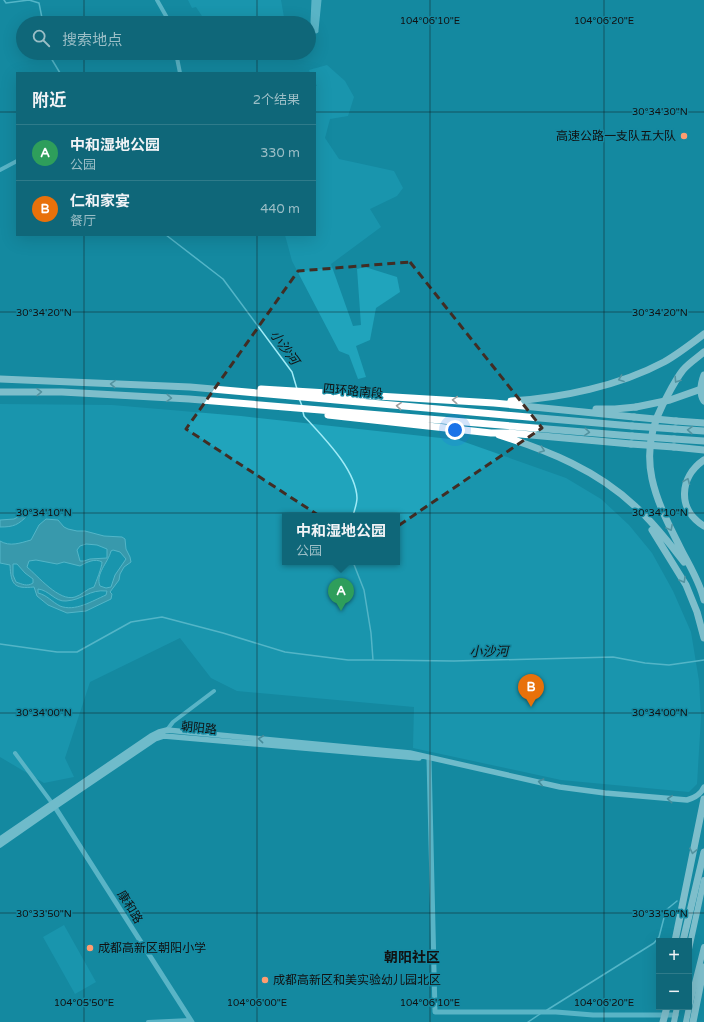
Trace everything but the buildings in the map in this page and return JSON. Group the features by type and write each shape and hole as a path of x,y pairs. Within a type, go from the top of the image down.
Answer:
{"highway":[{"path":"508,403 561,395 612,382 644,371 664,362 704,334"},
{"path":"704,352 684,370 672,388 654,424 650,440 650,464 653,487 667,521 700,586 704,600"},
{"path":"704,375 701,382 702,397 704,401"},
{"name":"四环路南段","path":"0,379 190,386 275,392 318,399 632,426 676,425 704,431"},
{"path":"552,409 615,409 636,407 670,400 704,388"},
{"path":"0,392 62,392 189,399 322,412 507,435 704,450"},
{"path":"275,392 508,403 634,417 676,425 704,423"},
{"name":"四环路南段","path":"322,412 704,441"},
{"path":"507,435 563,458 586,470 620,492 637,507 662,534 695,575"},
{"path":"704,460 697,465 688,478 684,494 686,505 692,516 704,526"},
{"path":"620,492 656,535 686,585 697,612 704,638"},
{"path":"676,938 704,799"},
{"path":"684,938 704,852"},
{"path":"691,938 704,880"},
{"path":"692,995 704,946"},
{"path":"693,1022 704,967"},
{"path":"698,994 704,977"},
{"path":"663,1010 663,1022"},
{"path":"663,1022 666,1010"},
{"path":"674,1022 677,1010"},
{"path":"686,1022 688,1010"}],"main road":[{"path":"167,730 410,753 560,787 605,793 687,800 693,798 702,791 704,787"},
{"name":"朝阳路","path":"0,845 53,805 151,736 167,730"},
{"name":"朝阳路","path":"0,839 155,739 164,736 410,758 429,758"}],"street":[{"path":"157,0 166,16"},
{"path":"313,16 314,0"},
{"path":"316,31 319,0"},
{"path":"177,60 180,72"},
{"path":"0,170 16,162"},
{"name":"朝阳路","path":"167,730 173,722 214,691"},
{"path":"15,753 53,805"},
{"path":"429,758 435,1012 556,1012 593,1015 676,1015"},
{"name":"康和路","path":"53,805 191,1021"},
{"path":"148,1022 191,1021"}],"highlighted area":[{"path":"410,262 542,428 367,547 186,429 298,271"}],"shaded area":[{"path":"188,0 281,0 284,16 202,16 196,7 192,8"},
{"path":"327,65 345,81 354,97 348,116 330,119 325,138 339,159 394,171 403,188 397,196 370,209 381,227 331,264 353,326 361,325 357,269 365,267 397,277 400,292 376,308 370,340 356,346 366,377 358,379 349,355 339,351 292,261 285,236 316,236 317,86 316,72 310,72 309,70"},
{"path":"0,404 112,405 241,416 459,440 566,478 601,499 629,525 652,553 673,591 691,632 699,681 701,717 697,784 689,792 561,780 413,748 414,707 237,691 211,678 180,638 90,682 65,758 74,777 44,783 0,757"},
{"path":"27,512 28,515 18,523 9,527 0,527 0,520 14,519"},
{"path":"46,519 58,520 68,529 85,531 104,536 122,537 125,539 126,549 131,562 124,567 120,574 119,580 110,592 112,594 111,599 86,611 67,613 48,605 37,596 34,587 22,587 15,584 11,577 10,565 0,563 0,541 11,544 31,540 39,525","holes":["86,544 97,545 107,549 107,558 80,561 77,550 80,546","113,550 120,552 126,559 115,575 111,587 106,588 100,586 99,577 111,551","36,560 57,564 64,562 80,566 94,560 102,562 94,587 75,597 69,598 62,596 49,587 27,567 29,561","13,564 17,564 33,579 33,583 27,585 16,582 13,575","38,589 45,591 59,600 66,601 77,599 95,592 107,591 106,595 72,608 60,606 38,593"]},
{"path":"64,925 96,982 75,994 43,937"}],"waterway":[{"name":"小沙河","path":"4,0 6,3 29,0 39,3 42,16"},
{"name":"小沙河","path":"52,60 59,72"},
{"name":"小沙河","path":"167,236 223,279 292,372 297,389"},
{"name":"小沙河","path":"299,398 302,406"},
{"name":"小沙河","path":"303,412 304,416 337,454 351,476 357,498 354,513"},
{"name":"小沙河","path":"354,565 364,590 371,633 373,660 454,661 613,657 645,663 669,665 704,660"},
{"path":"0,644 57,652 77,652 131,622 162,617 223,633 285,652 348,660 373,660"},
{"path":"547,1010 654,943 659,937 666,910 677,901"},
{"path":"528,1022 540,1014"}],"place":[{"name":"高速公路一支队五大队","path":"684,136"},
{"name":"中和湿地公园","path":"341,611"},
{"name":"仁和家宴","path":"531,707"},
{"name":"成都高新区朝阳小学","path":"90,948"},
{"name":"成都高新区和美实验幼儿园北区","path":"265,980"}],"district":[{"name":"朝阳社区","path":"412,957"}]}
